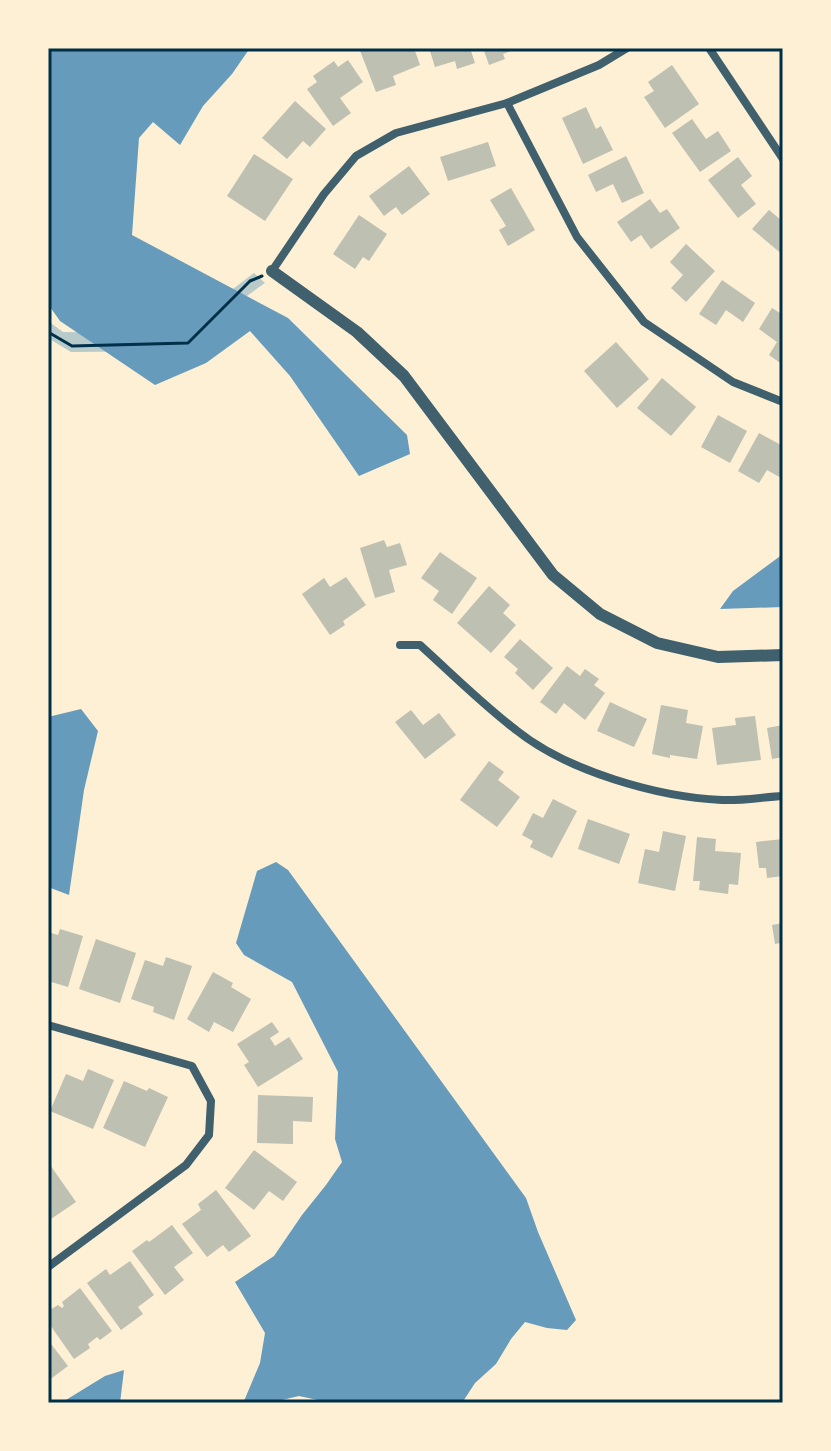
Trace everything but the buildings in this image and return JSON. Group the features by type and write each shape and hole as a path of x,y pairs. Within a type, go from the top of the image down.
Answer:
{"street":[{"path":"627,48 599,65 507,103 396,133 356,156 324,194 272,271 357,332 404,376 553,575 600,614 657,643 718,657 783,655"},
{"path":"709,48 783,159"},
{"path":"507,103 577,237 644,322 733,382 783,402"},
{"path":"400,645 420,645 517,732 562,758 612,779 670,794 724,800 783,796"},
{"path":"48,1025 192,1066 211,1101 209,1135 186,1165 48,1267"}],"path":[{"path":"48,332 72,346 188,343 250,281 272,271"}],"shaded area":[{"path":"254,273 265,283 237,303 188,351 71,352 48,338 48,321 63,332 175,333"}],"water":[{"path":"48,48 250,48 203,106 180,145 153,122 139,138 132,235 288,318 407,435 410,454 359,476 290,376 250,331 206,363 155,385 60,321 48,304"},
{"path":"783,554 783,607 720,609 733,591"},
{"path":"81,709 98,731 84,790 69,895 48,887 48,717"},
{"path":"276,862 288,870 526,1198 576,1320 567,1330 525,1322 496,1364 475,1383 462,1403 332,1403 299,1396 269,1403 244,1401 260,1363 265,1333 235,1282 274,1256 342,1162 335,1139 338,1072 292,982 244,955 236,943 257,871"},
{"path":"124,1370 120,1403 61,1403 105,1376"}]}
